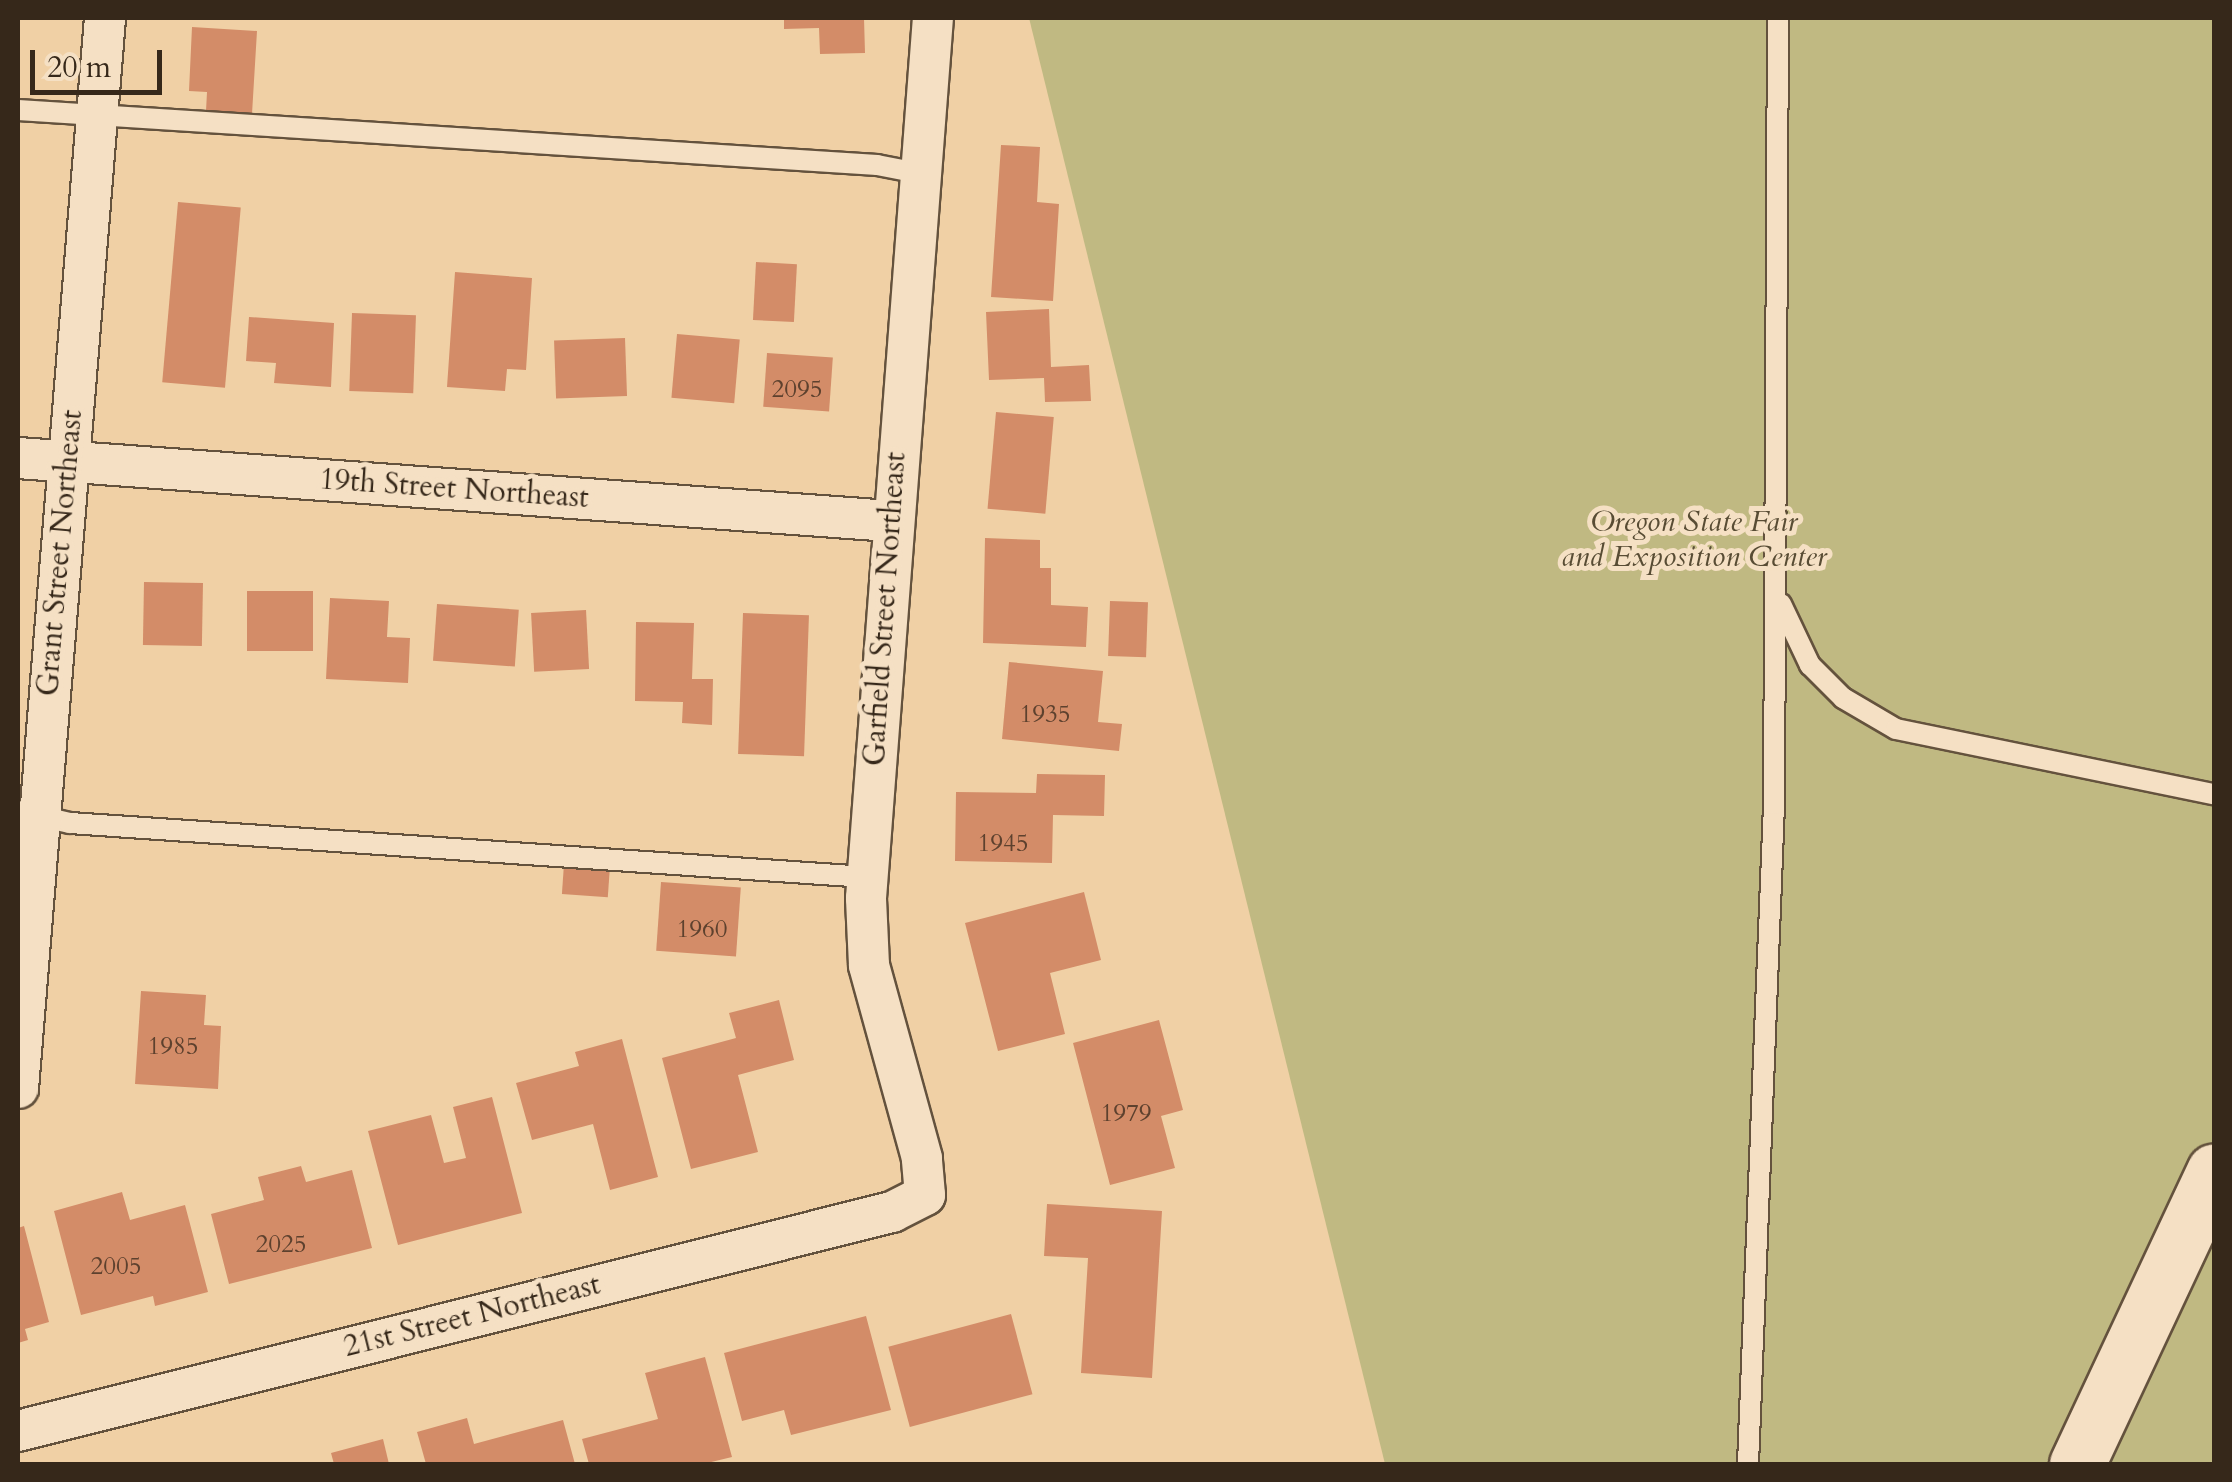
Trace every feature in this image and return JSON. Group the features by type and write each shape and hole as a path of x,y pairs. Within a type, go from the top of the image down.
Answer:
{"main road":[{"path":"2077,1464 2214,1171"}],"street":[{"name":"Grant Street Northeast","path":"18,1088 28,811 67,462 105,18"},
{"name":"Garfield Street Northeast","path":"925,1195 922,1158 870,965 867,876 890,521 933,18"},
{"name":"19th Street Northeast","path":"18,458 890,521"},
{"name":"21st Street Northeast","path":"18,1431 892,1212 925,1195"}],"lane":[{"path":"1748,1464 1768,1022 1778,18"},
{"path":"18,110 819,161 918,174"},
{"path":"1775,588 1810,666 1843,698 1896,728 2214,794"},
{"path":"28,811 70,823 867,876"}],"green space":[{"name":"Oregon State Fair and Exposition Center","path":"1029,18 2214,18 2214,1464 1385,1464"}],"building":[{"path":"784,18 864,18 865,53 820,54 819,28 784,29"},
{"path":"192,27 257,31 252,114 206,111 207,92 189,91"},
{"path":"1001,145 1040,147 1037,202 1059,204 1053,301 991,297"},
{"path":"178,202 241,207 225,388 162,382"},
{"path":"756,262 797,264 794,322 753,320"},
{"path":"455,272 532,278 526,370 507,369 505,391 447,387"},
{"path":"1049,309 1051,367 1089,365 1091,401 1045,402 1044,378 989,380 986,312"},
{"path":"352,313 416,315 413,393 349,391"},
{"path":"249,317 334,323 331,387 274,383 276,363 246,361"},
{"path":"677,334 740,339 734,403 671,398"},
{"path":"625,338 627,396 556,398 554,340"},
{"path":"767,353 833,358 829,411 763,407"},
{"path":"996,412 1054,417 1045,514 988,509"},
{"path":"985,538 1040,540 1040,568 1051,568 1051,605 1088,607 1086,647 983,643"},
{"path":"144,582 203,583 202,646 143,645"},
{"path":"247,591 313,591 313,651 247,651"},
{"path":"330,598 389,601 387,637 410,638 408,683 326,679"},
{"path":"1110,601 1148,602 1146,657 1108,656"},
{"path":"437,604 519,610 515,667 433,661"},
{"path":"586,610 589,669 534,672 531,613"},
{"path":"743,613 809,615 804,756 738,754"},
{"path":"636,622 694,623 692,679 713,679 712,725 682,723 683,702 635,701"},
{"path":"1009,662 1103,671 1098,722 1122,724 1119,751 1002,739"},
{"path":"1037,774 1105,775 1104,816 1053,815 1052,863 955,861 956,792 1036,793"},
{"path":"564,864 610,867 608,897 562,894"},
{"path":"661,882 741,888 736,956 656,951"},
{"path":"1084,892 1101,960 1050,973 1065,1034 998,1051 965,923"},
{"path":"141,991 206,995 204,1025 221,1026 218,1089 135,1084"},
{"path":"779,1000 794,1060 738,1075 758,1152 691,1169 662,1058 736,1038 729,1013"},
{"path":"1159,1020 1183,1110 1161,1116 1175,1168 1110,1185 1073,1043"},
{"path":"622,1039 658,1177 610,1190 593,1124 532,1140 516,1083 579,1066 575,1052"},
{"path":"492,1097 522,1213 398,1245 368,1131 431,1115 444,1163 466,1158 453,1107"},
{"path":"301,1166 306,1182 352,1170 372,1248 229,1284 211,1214 264,1200 258,1177"},
{"path":"122,1192 130,1220 185,1205 208,1292 155,1306 153,1296 81,1315 54,1211"},
{"path":"1047,1204 1162,1211 1152,1378 1081,1373 1088,1258 1044,1256"},
{"path":"24,1226 49,1322 25,1329 28,1340 18,1343 18,1228"},
{"path":"1011,1314 1032,1394 910,1427 888,1347"},
{"path":"866,1316 891,1410 791,1435 784,1410 742,1421 724,1353"},
{"path":"705,1357 732,1457 703,1464 589,1464 582,1439 658,1419 645,1373"},
{"path":"467,1418 474,1444 563,1420 575,1464 426,1464 417,1432"},
{"path":"383,1439 389,1464 334,1464 331,1453"}]}
